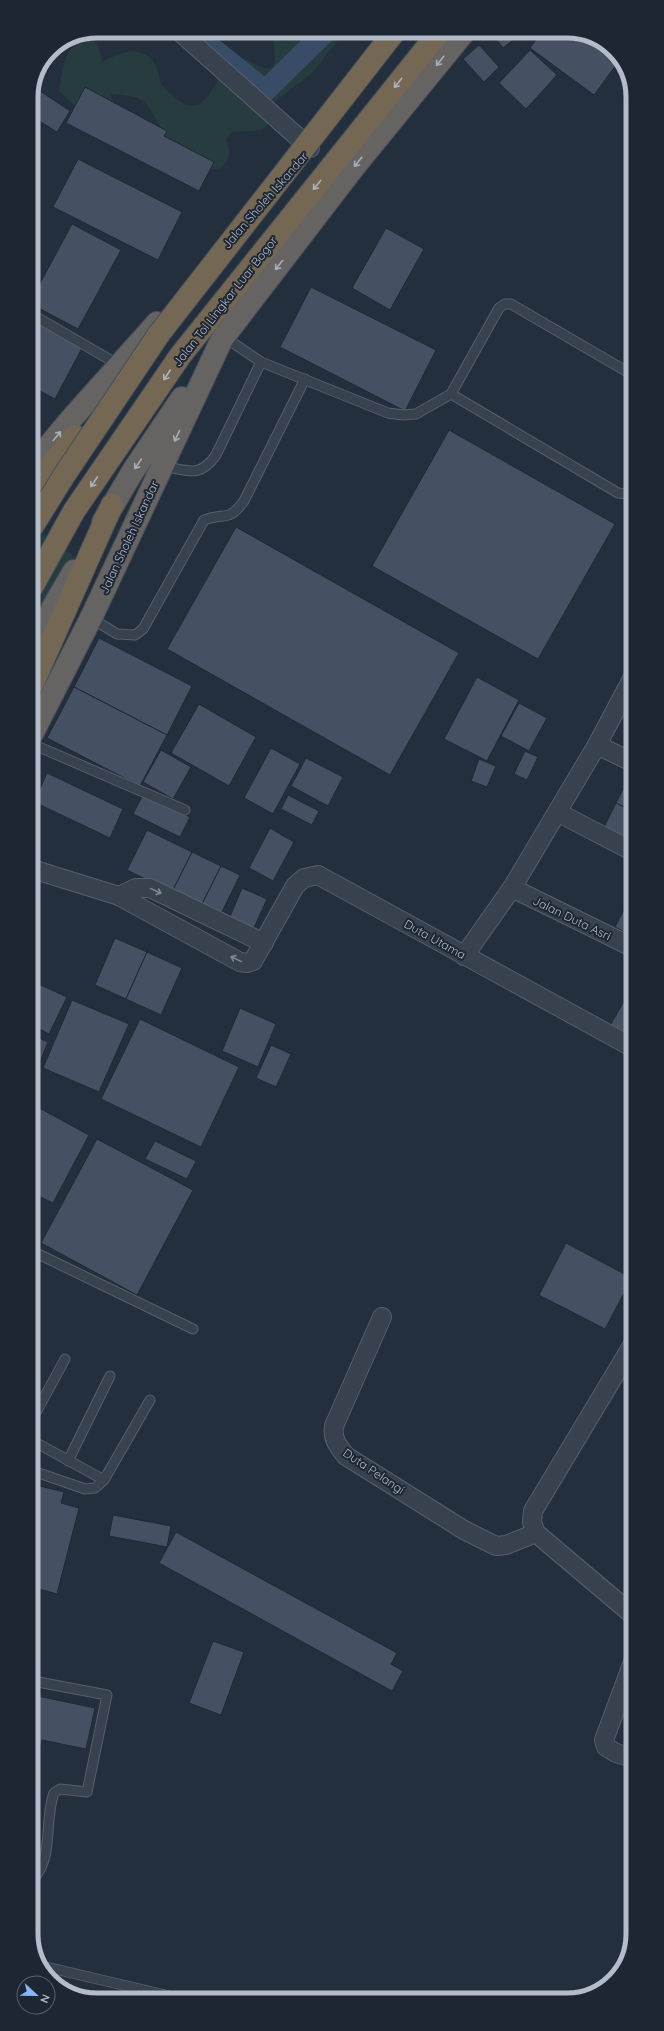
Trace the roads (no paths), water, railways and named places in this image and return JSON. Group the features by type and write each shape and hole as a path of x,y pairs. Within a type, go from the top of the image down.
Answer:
{"highway":[{"path":"38,517 65,474 159,334 391,38"},
{"name":"Jalan Sholeh Iskandar","path":"38,459 72,418 121,366 310,148 399,38"},
{"name":"Jalan Tol Lingkar Luar Bogor","path":"38,575 74,511 180,356 434,38"},
{"name":"Jalan Sholeh Iskandar","path":"38,641 53,607 112,505 223,337 354,167 459,38"},
{"name":"Jalan Sholeh Iskandar","path":"38,722 91,618 223,337"},
{"name":"Jalan Sholeh Iskandar","path":"38,496 121,366"},
{"path":"38,482 75,436"},
{"path":"38,672 112,505"}],"street":[{"path":"187,38 310,148"},
{"path":"464,956 512,888 597,745 626,690"},
{"path":"597,745 626,759"},
{"path":"557,812 626,848"},
{"name":"Duta Utama","path":"38,871 119,896 240,962 247,963 253,961 295,886 304,878 318,875 626,1044"},
{"path":"119,896 136,888 150,888 264,943"},
{"name":"Jalan Duta Asri","path":"512,888 626,944"},
{"name":"Duta Pelangi","path":"382,1317 334,1426 335,1441 346,1456 464,1530 485,1541 496,1546 506,1546 536,1533"},
{"path":"626,1356 533,1511 532,1522 536,1533 626,1609"},
{"path":"626,1681 604,1740 606,1747 616,1753 626,1756"}],"lane":[{"path":"223,337 261,362 388,412 403,415 416,414 451,394 500,308 505,304 511,304 626,371"},
{"path":"38,318 121,366"},
{"path":"162,466 197,472 208,466 216,455 261,362"},
{"path":"91,618 118,634 135,635 143,629 204,520 210,517 226,517 232,514 244,501 305,379"},
{"path":"451,394 618,493 626,492"},
{"path":"38,747 185,810"},
{"path":"38,1255 192,1329"},
{"path":"38,1409 65,1359"},
{"path":"68,1461 110,1376"},
{"path":"38,1473 85,1489 95,1488 104,1480 150,1400"},
{"path":"38,1444 104,1480"},
{"path":"38,1682 107,1695 87,1792 60,1789 54,1793 51,1802 44,1861 38,1874"},
{"path":"48,1968 153,1993"}],"waterway":[{"path":"199,38 265,91 319,38"}]}
